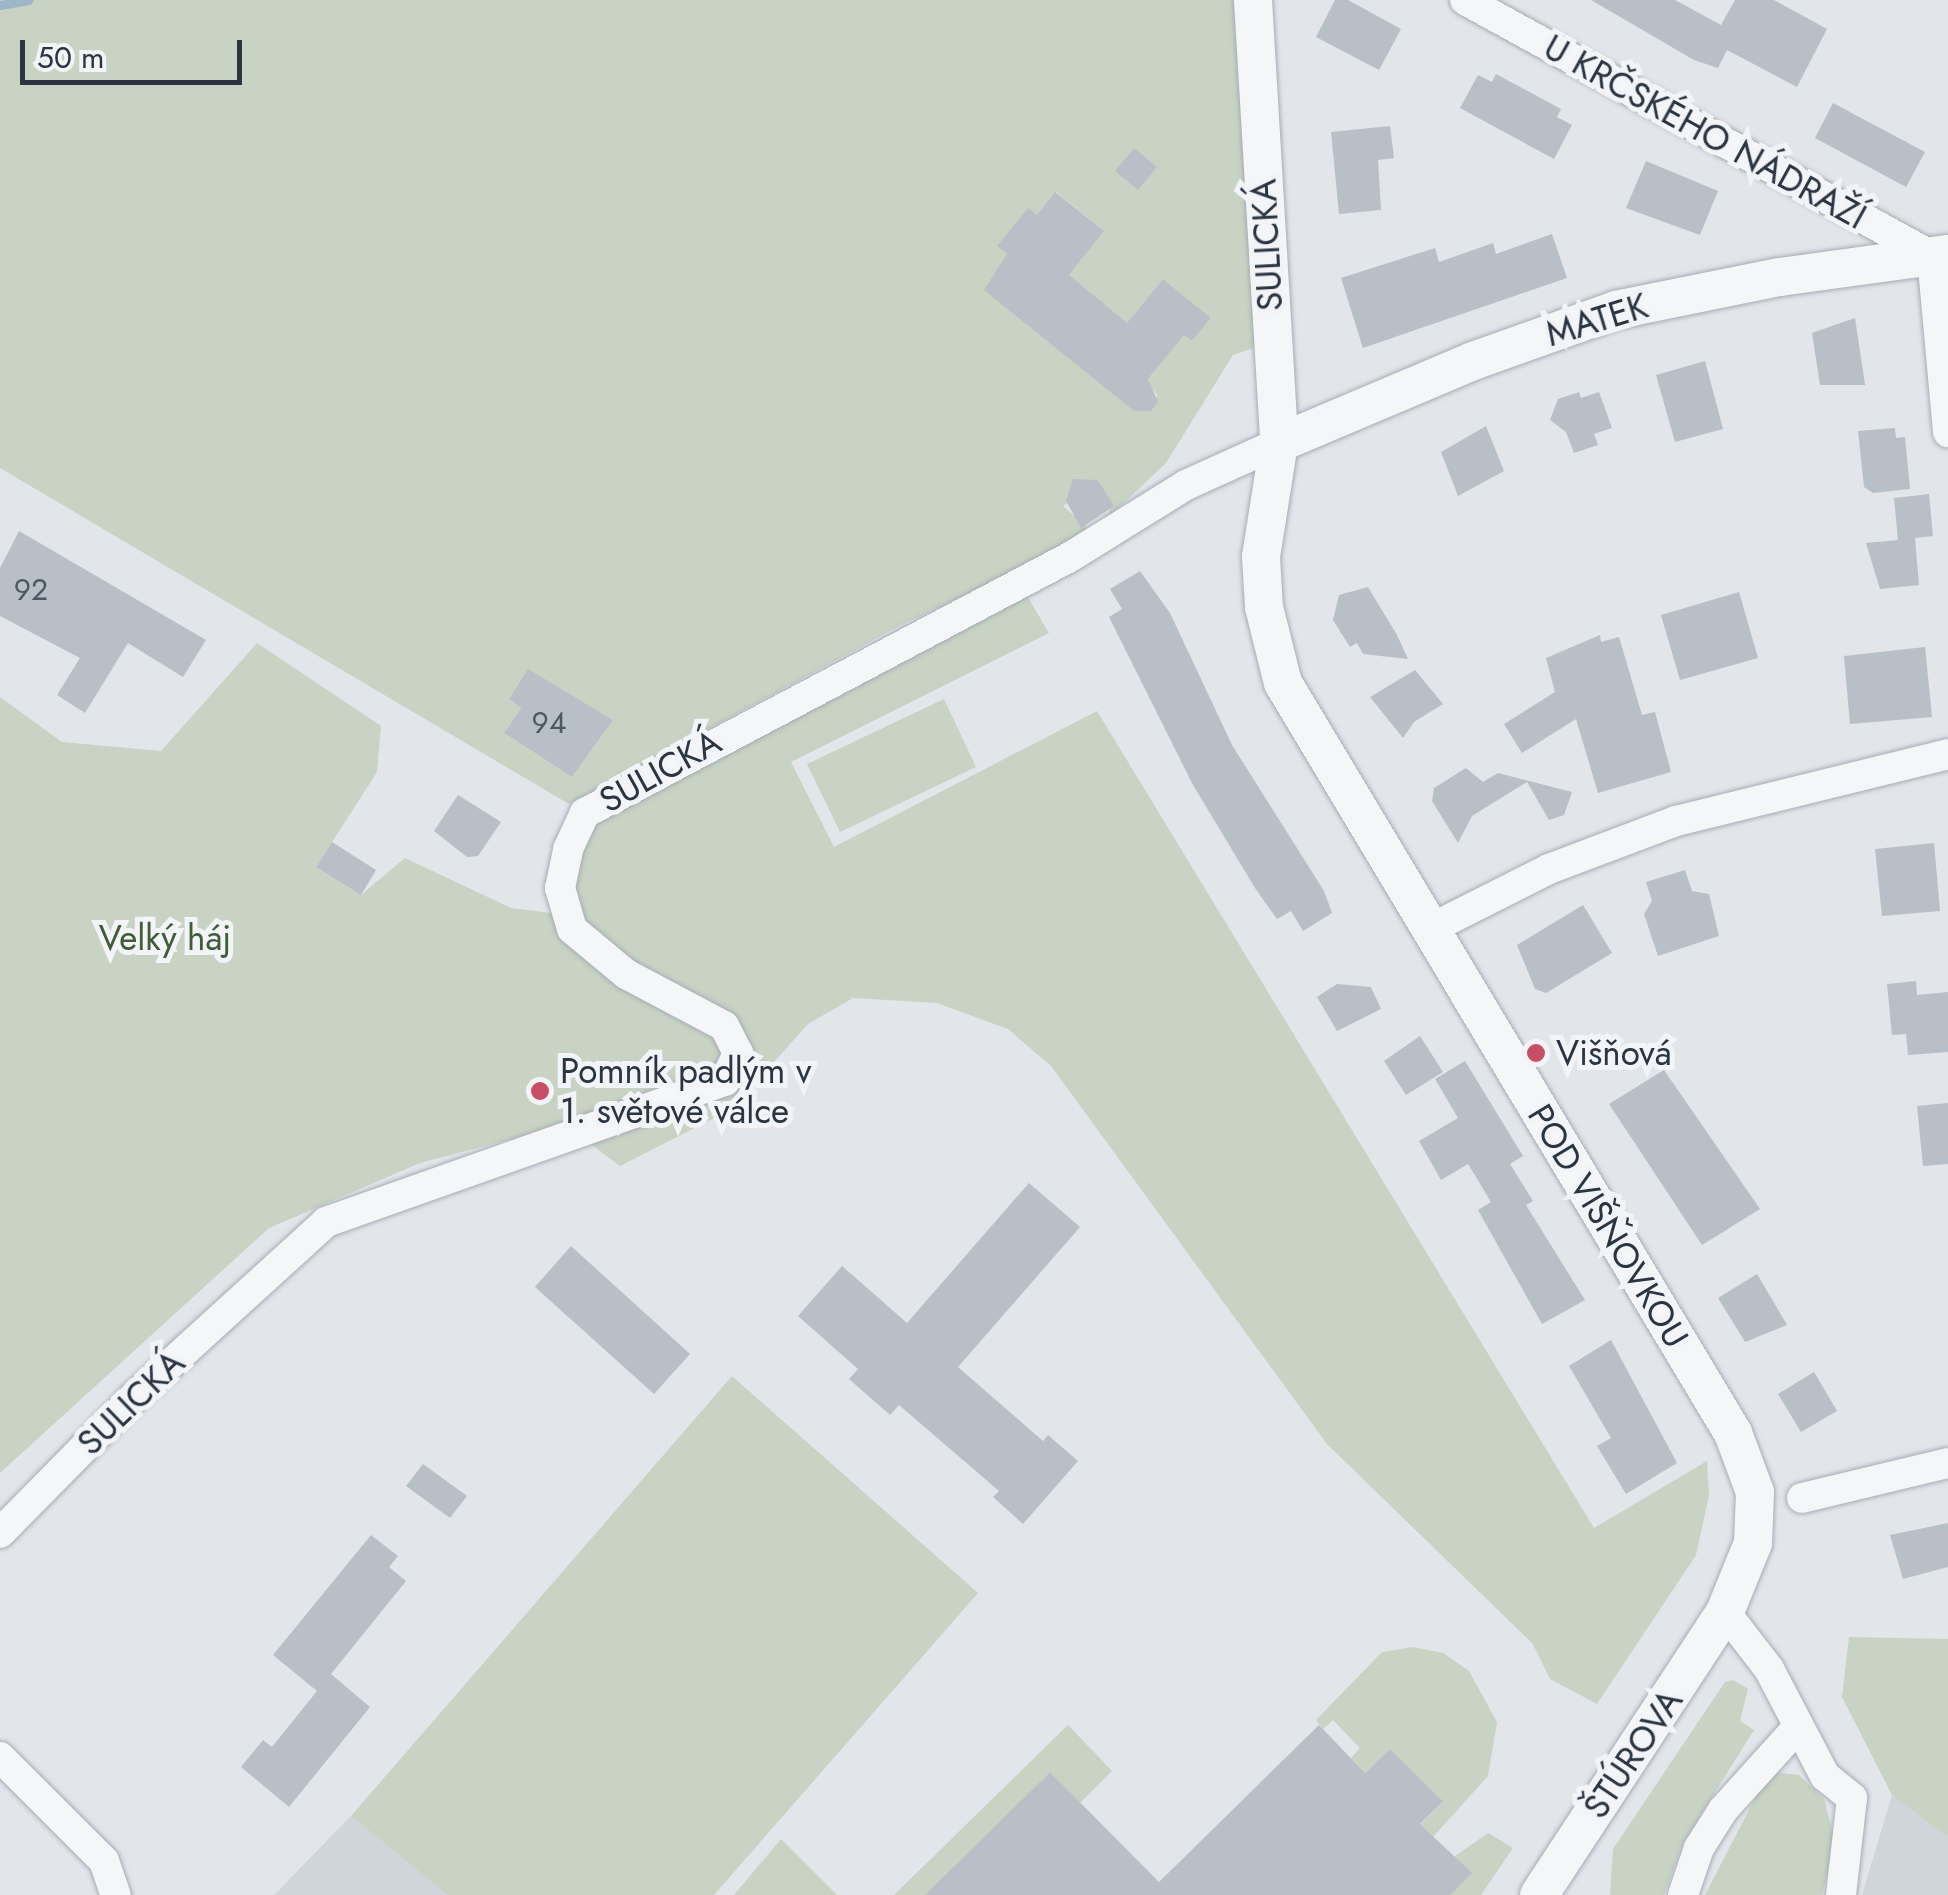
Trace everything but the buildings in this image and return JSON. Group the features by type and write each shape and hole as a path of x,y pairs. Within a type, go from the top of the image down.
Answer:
{"street":[{"name":"SULICKÁ","path":"0,1533 134,1397 326,1222 725,1081 738,1054 724,1026 626,974 572,929 560,888 578,822 625,787 1070,557 1186,485 1279,444 1253,0"},
{"name":"U KRČSKÉHO NÁDRAŽÍ","path":"1465,0 1940,255"},
{"name":"MATEK","path":"1279,444 1473,361 1616,310 1940,255"},
{"path":"1940,255 1948,432"},
{"name":"POD VIŠŇOVKOU","path":"1279,444 1261,557 1272,646 1306,726 1750,1470 1756,1528 1726,1612"},
{"path":"1430,929 1549,870 1676,821 1948,754"},
{"path":"1802,1498 1948,1463"},
{"path":"1726,1612 1770,1669 1796,1728 1825,1776 1852,1798 1841,1895"},
{"name":"ŠTÚROVA","path":"1539,1895 1726,1612"},
{"path":"1683,1895 1723,1810 1796,1728"},
{"path":"0,1757 104,1862 116,1895"}],"shaded area":[{"path":"1892,1795 1948,1838 1948,1895 1862,1895"},
{"path":"351,1816 447,1895 274,1895"}],"green space":[{"path":"0,0 1239,0 1257,347 1233,355 1166,463 1107,519 1112,504 1098,480 1063,506 1089,529 1050,556 901,625 569,804 0,468","holes":["1056,192 1104,231 1057,290 1115,338 1163,279 1211,318 1192,341 1184,335 1146,381 1157,395 1151,411 1126,404 985,290 1007,254 998,246 1028,209 1037,215","528,670 613,720 572,777 504,733 521,708 509,699"]},
{"name":"Velký háj","path":"1027,596 1049,633 791,762 834,847 1097,711 1594,1528 1707,1461 1709,1496 1696,1555 1597,1704 1550,1679 1533,1644 1327,1444 1051,1066 1008,1029 937,1003 853,998 808,1024 732,1109 620,1166 569,1128 546,1130 420,1163 269,1228 0,1473 0,697 62,742 161,751 257,643 381,726 377,772 316,867 361,895 405,858 511,908 550,913 575,896 580,846 608,804"},
{"path":"944,699 976,767 840,832 807,764"},
{"path":"732,1376 978,1593 714,1895 447,1895 351,1816"},
{"path":"1849,1637 1948,1639 1948,1838 1892,1795 1842,1697"},
{"path":"1413,1647 1443,1653 1469,1671 1497,1722 1488,1776 1433,1837 1420,1825 1443,1801 1390,1749 1365,1773 1351,1758 1360,1748 1333,1720 1323,1729 1316,1720 1382,1652"},
{"path":"1733,1680 1748,1689 1740,1721 1754,1730 1683,1843 1664,1895 1610,1895 1613,1849 1725,1682"},
{"path":"1068,1725 1112,1771 1080,1803 1050,1772 925,1895 894,1895"},
{"path":"1780,1773 1799,1775 1824,1799 1835,1841 1822,1895 1705,1895 1765,1779"},
{"path":"1488,1833 1513,1848 1481,1895 1450,1895 1454,1857"},
{"path":"781,1839 837,1895 734,1895"}],"waterway":[{"path":"0,5 29,0"}],"place":[{"name":"Višňová","path":"1536,1053"},
{"name":"Pomník padlým v 1. světové válce","path":"540,1091"}]}
